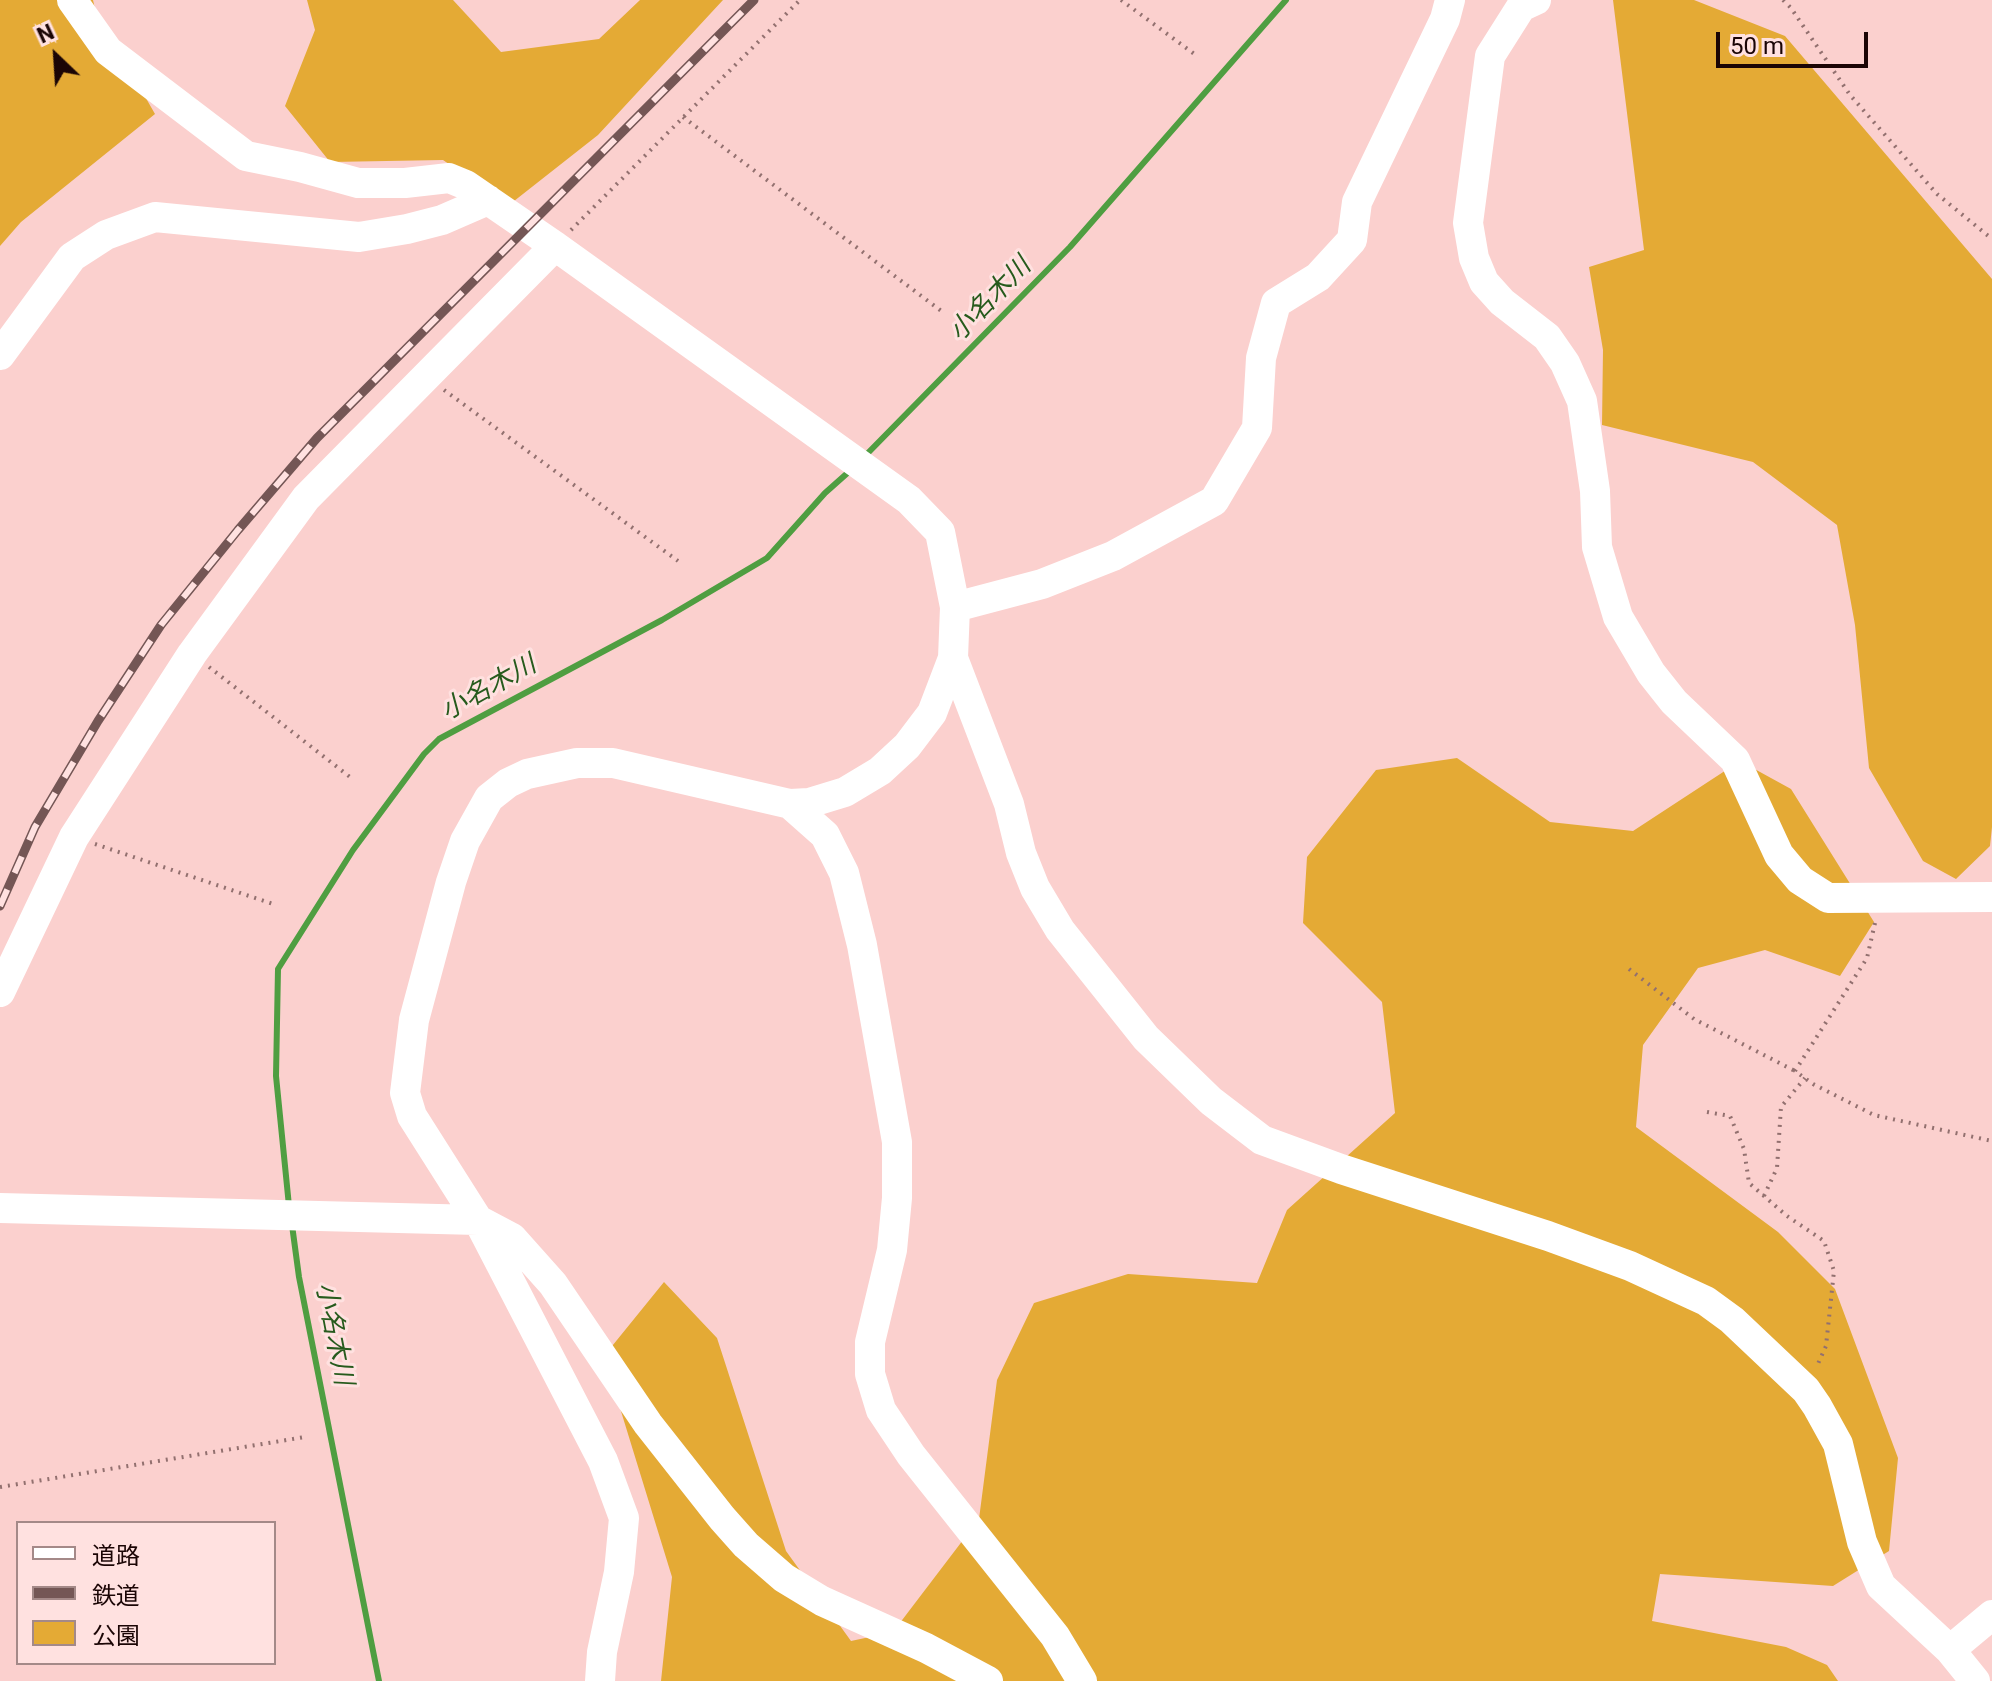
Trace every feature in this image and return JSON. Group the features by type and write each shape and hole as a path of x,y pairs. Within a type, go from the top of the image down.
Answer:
{"street":[{"path":"72,0 108,51 246,156 358,183 405,183 449,178 488,200 909,500 940,532 955,607 953,658 932,713 907,746 880,771 845,792 809,803 790,804 613,763 577,763 527,774 508,783 489,798 465,841 451,882 414,1020 405,1093 412,1116 478,1220 603,1461 624,1518 619,1572 602,1652 600,1681"},
{"path":"955,607 1042,584 1113,556 1214,501 1257,428 1261,358 1276,303 1318,277 1352,240 1357,202 1445,19 1450,0"},
{"path":"1536,0 1521,7 1490,56 1468,223 1474,258 1484,282 1502,302 1547,337 1565,363 1582,401 1595,491 1597,547 1618,617 1651,673 1674,702 1735,760 1779,855 1800,880 1828,898 1992,897"},
{"path":"0,355 72,257 106,235 155,217 359,237 442,220 488,200"},
{"path":"0,992 74,837 192,654 306,498 555,246"},
{"path":"953,658 1009,804 1021,853 1035,888 1054,920 1137,1028 1211,1101 1262,1140 1548,1236 1630,1266 1706,1301 1755,1340 1806,1390 1838,1444 1862,1542 1881,1586 1950,1650 1975,1681"},
{"path":"790,804 825,835 844,873 862,945 897,1142 897,1198 892,1250 870,1342 870,1374 881,1410 911,1455 1055,1636 1082,1681"},
{"path":"0,1208 478,1220 512,1238 553,1284 648,1424 746,1545 784,1578 822,1601 926,1648 988,1681"},
{"path":"1950,1650 1992,1615"}],"path":[{"path":"555,246 800,0"},
{"path":"1121,0 1197,56"},
{"path":"1783,0 1850,95 1937,194 1992,239"},
{"path":"683,117 944,313"},
{"path":"426,377 678,561"},
{"path":"192,654 350,777"},
{"path":"74,837 276,905"},
{"path":"1795,1071 1867,958 1881,899"},
{"path":"1629,969 1694,1019 1874,1115 1992,1141"},
{"path":"1764,1196 1777,1168 1781,1107 1805,1078"},
{"path":"1707,1112 1730,1116 1744,1149 1749,1183 1787,1216 1824,1241 1834,1271 1826,1346 1806,1390"},
{"path":"0,1487 305,1437"}],"green space":[{"path":"0,0 93,0 95,9 155,114 21,222 0,246"},
{"path":"307,0 453,0 501,52 599,39 640,0 723,0 598,135 509,205 443,160 330,162 285,106 315,30"},
{"path":"1613,0 1694,0 1785,36 1992,279 1992,827 1990,846 1956,879 1923,861 1869,768 1855,625 1837,525 1753,462 1602,425 1603,350 1589,267 1644,250"},
{"path":"1457,758 1550,822 1633,831 1740,761 1791,789 1874,922 1840,976 1765,950 1698,968 1643,1045 1636,1127 1778,1232 1835,1289 1898,1458 1889,1551 1833,1586 1660,1574 1652,1621 1786,1647 1827,1665 1838,1681 661,1681 672,1577 604,1356 664,1282 717,1338 786,1551 851,1641 893,1632 979,1519 997,1380 1034,1303 1128,1274 1257,1283 1287,1210 1395,1113 1382,1002 1303,923 1307,857 1376,770"}],"waterway":[{"name":"小名木川","path":"863,458 1070,247 1286,0"},
{"name":"小名木川","path":"289,1206 276,1076 278,969 353,850 424,754 439,739 662,620 767,558 825,493 852,469"},
{"name":"小名木川","path":"292,1225 299,1277 379,1681"}],"railway":[{"path":"0,906 35,827 98,721 161,625 238,530 317,438 754,0"}]}
